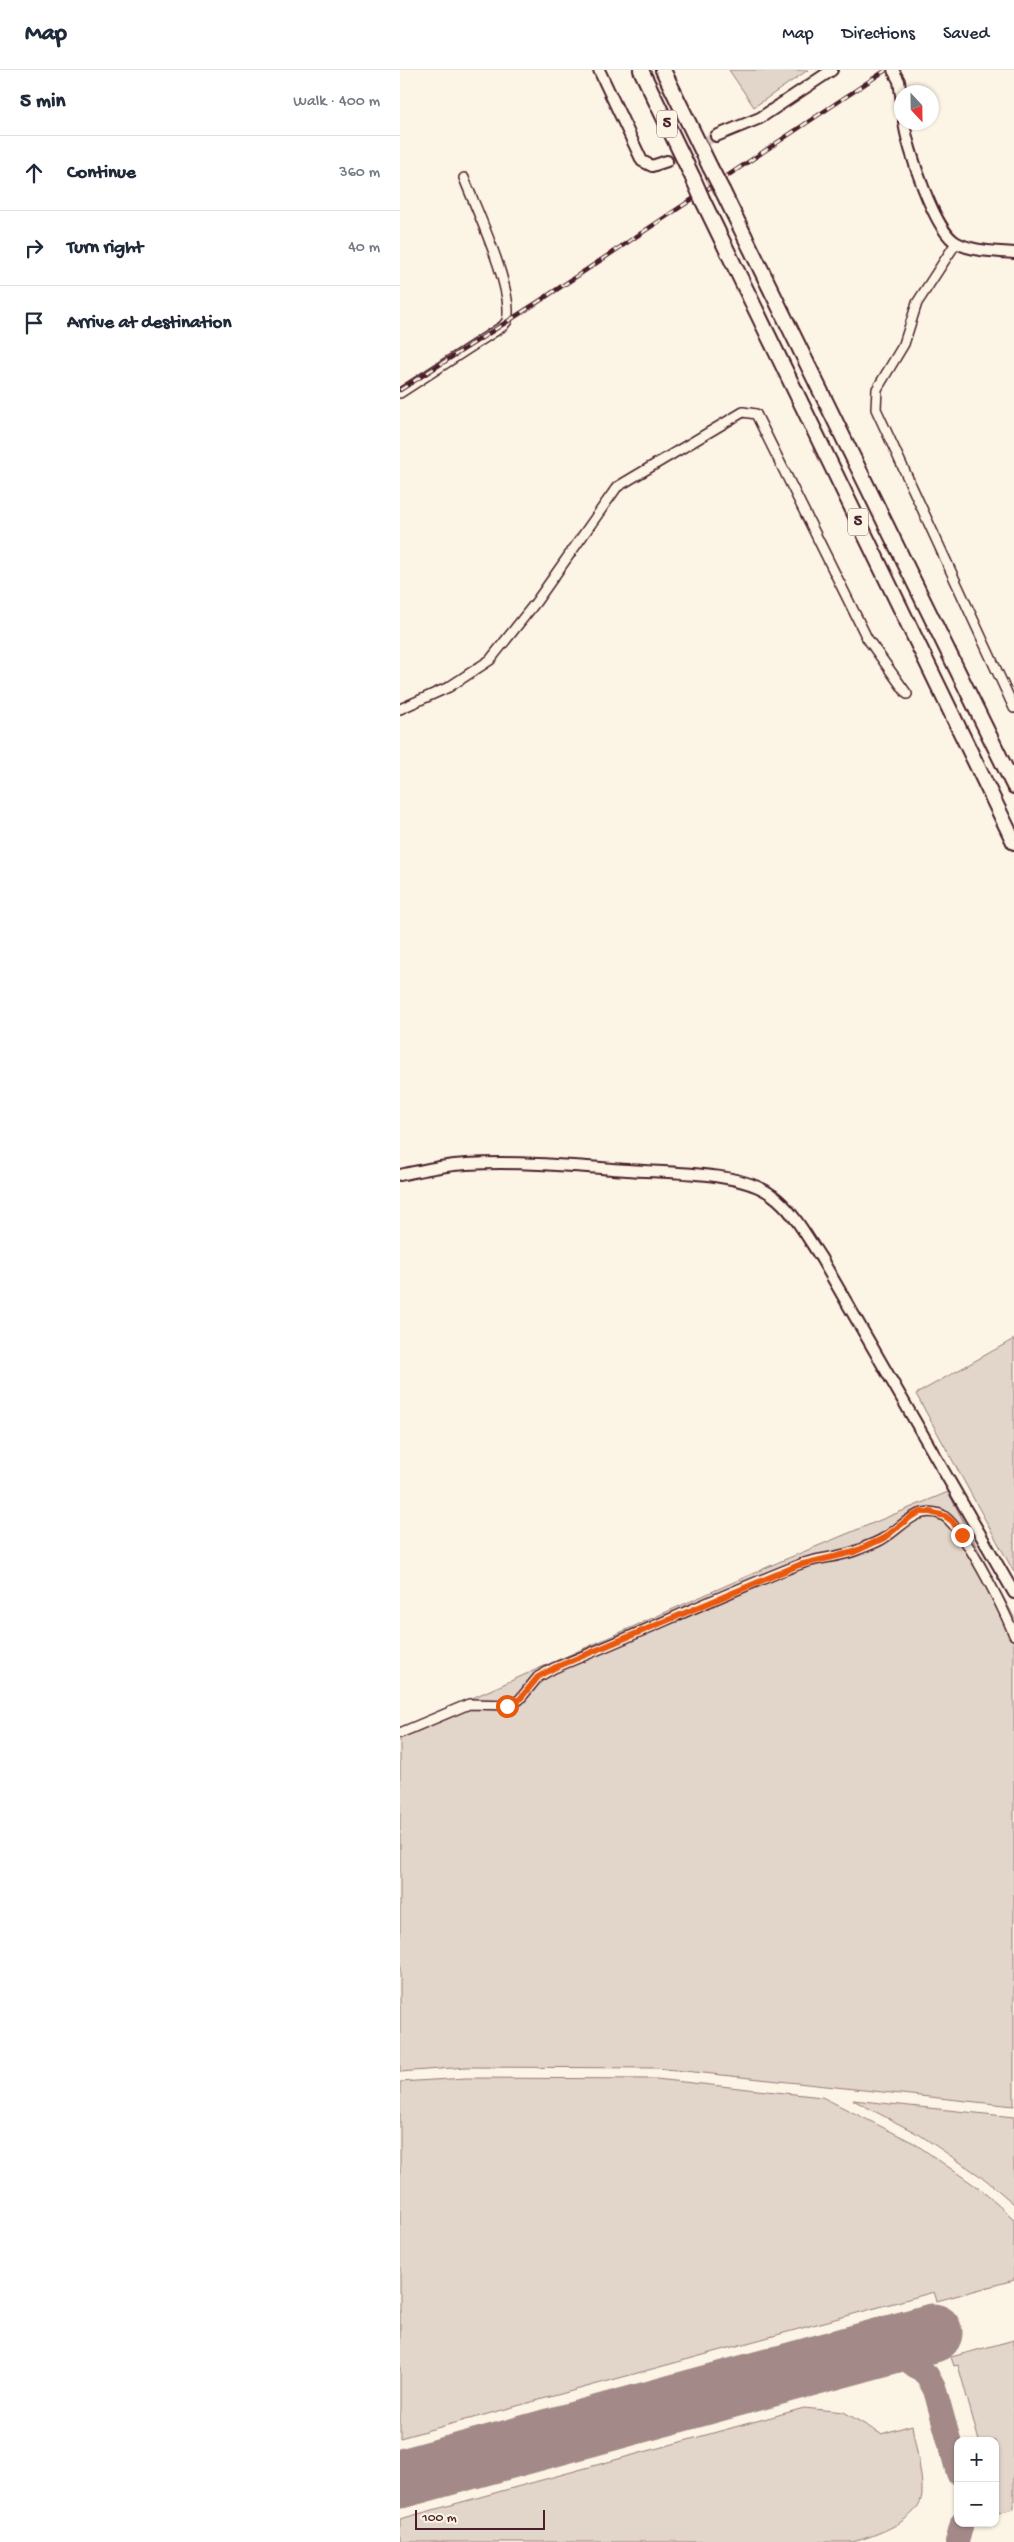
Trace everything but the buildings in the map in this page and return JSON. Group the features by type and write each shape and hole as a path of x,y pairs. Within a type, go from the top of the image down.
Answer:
{"highway":[{"name":"5","path":"641,70 1014,842"},
{"name":"5","path":"662,70 1014,786"}],"street":[{"path":"599,70 642,161 652,166 668,161"},
{"path":"716,136 760,118 832,70"},
{"path":"893,70 900,85"},
{"path":"906,130 911,157 943,232 956,243 981,250 1014,253"},
{"path":"400,393 508,321 506,298 498,265 464,178"},
{"path":"956,243 917,303 904,344 877,389 876,409 1014,708"},
{"path":"400,709 449,687 490,660 536,602 617,487 743,412 756,414 867,638 907,694"},
{"path":"400,1175 423,1169 465,1164 527,1163 716,1176 751,1185 772,1195 796,1221 821,1258 1014,1593"},
{"path":"400,1733 469,1704 512,1705 520,1699 538,1677 554,1668 799,1565 854,1552 884,1538 912,1516 921,1512 940,1514 952,1521 1004,1612 1014,1635"}],"shaded area":[{"path":"729,70 808,70 754,107"},
{"path":"1014,1339 1014,1572 916,1394"},
{"path":"948,1492 1014,1617 1014,2106 656,2068 466,2067 400,2072 400,1730 779,1562"},
{"path":"466,2078 656,2079 822,2097 914,2143 980,2189 1014,2219 1014,2280 937,2301 934,2292 400,2438 400,2082"},
{"path":"853,2100 1014,2117 1014,2204 986,2180 920,2135"},
{"path":"1014,2340 1014,2509 999,2513 999,2437 978,2437 958,2365 954,2366 951,2357"},
{"path":"804,2408 844,2412 881,2434 912,2425 922,2486 920,2503 914,2512 895,2526 853,2542 400,2542 400,2519"}],"taxiway":[{"path":"887,2345 927,2375 935,2390 954,2459"},
{"path":"957,2542 961,2527"}],"runway":[{"path":"400,2479 933,2333"}],"tunnel":[{"path":"667,161 716,136"}],"railway":[{"path":"400,390 538,302 886,70"}],"route":[{"path":"507,1706 516,1703 531,1683 554,1668 799,1565 822,1558 854,1552 884,1538 912,1516 921,1512 945,1516 952,1521 962,1535"}]}
